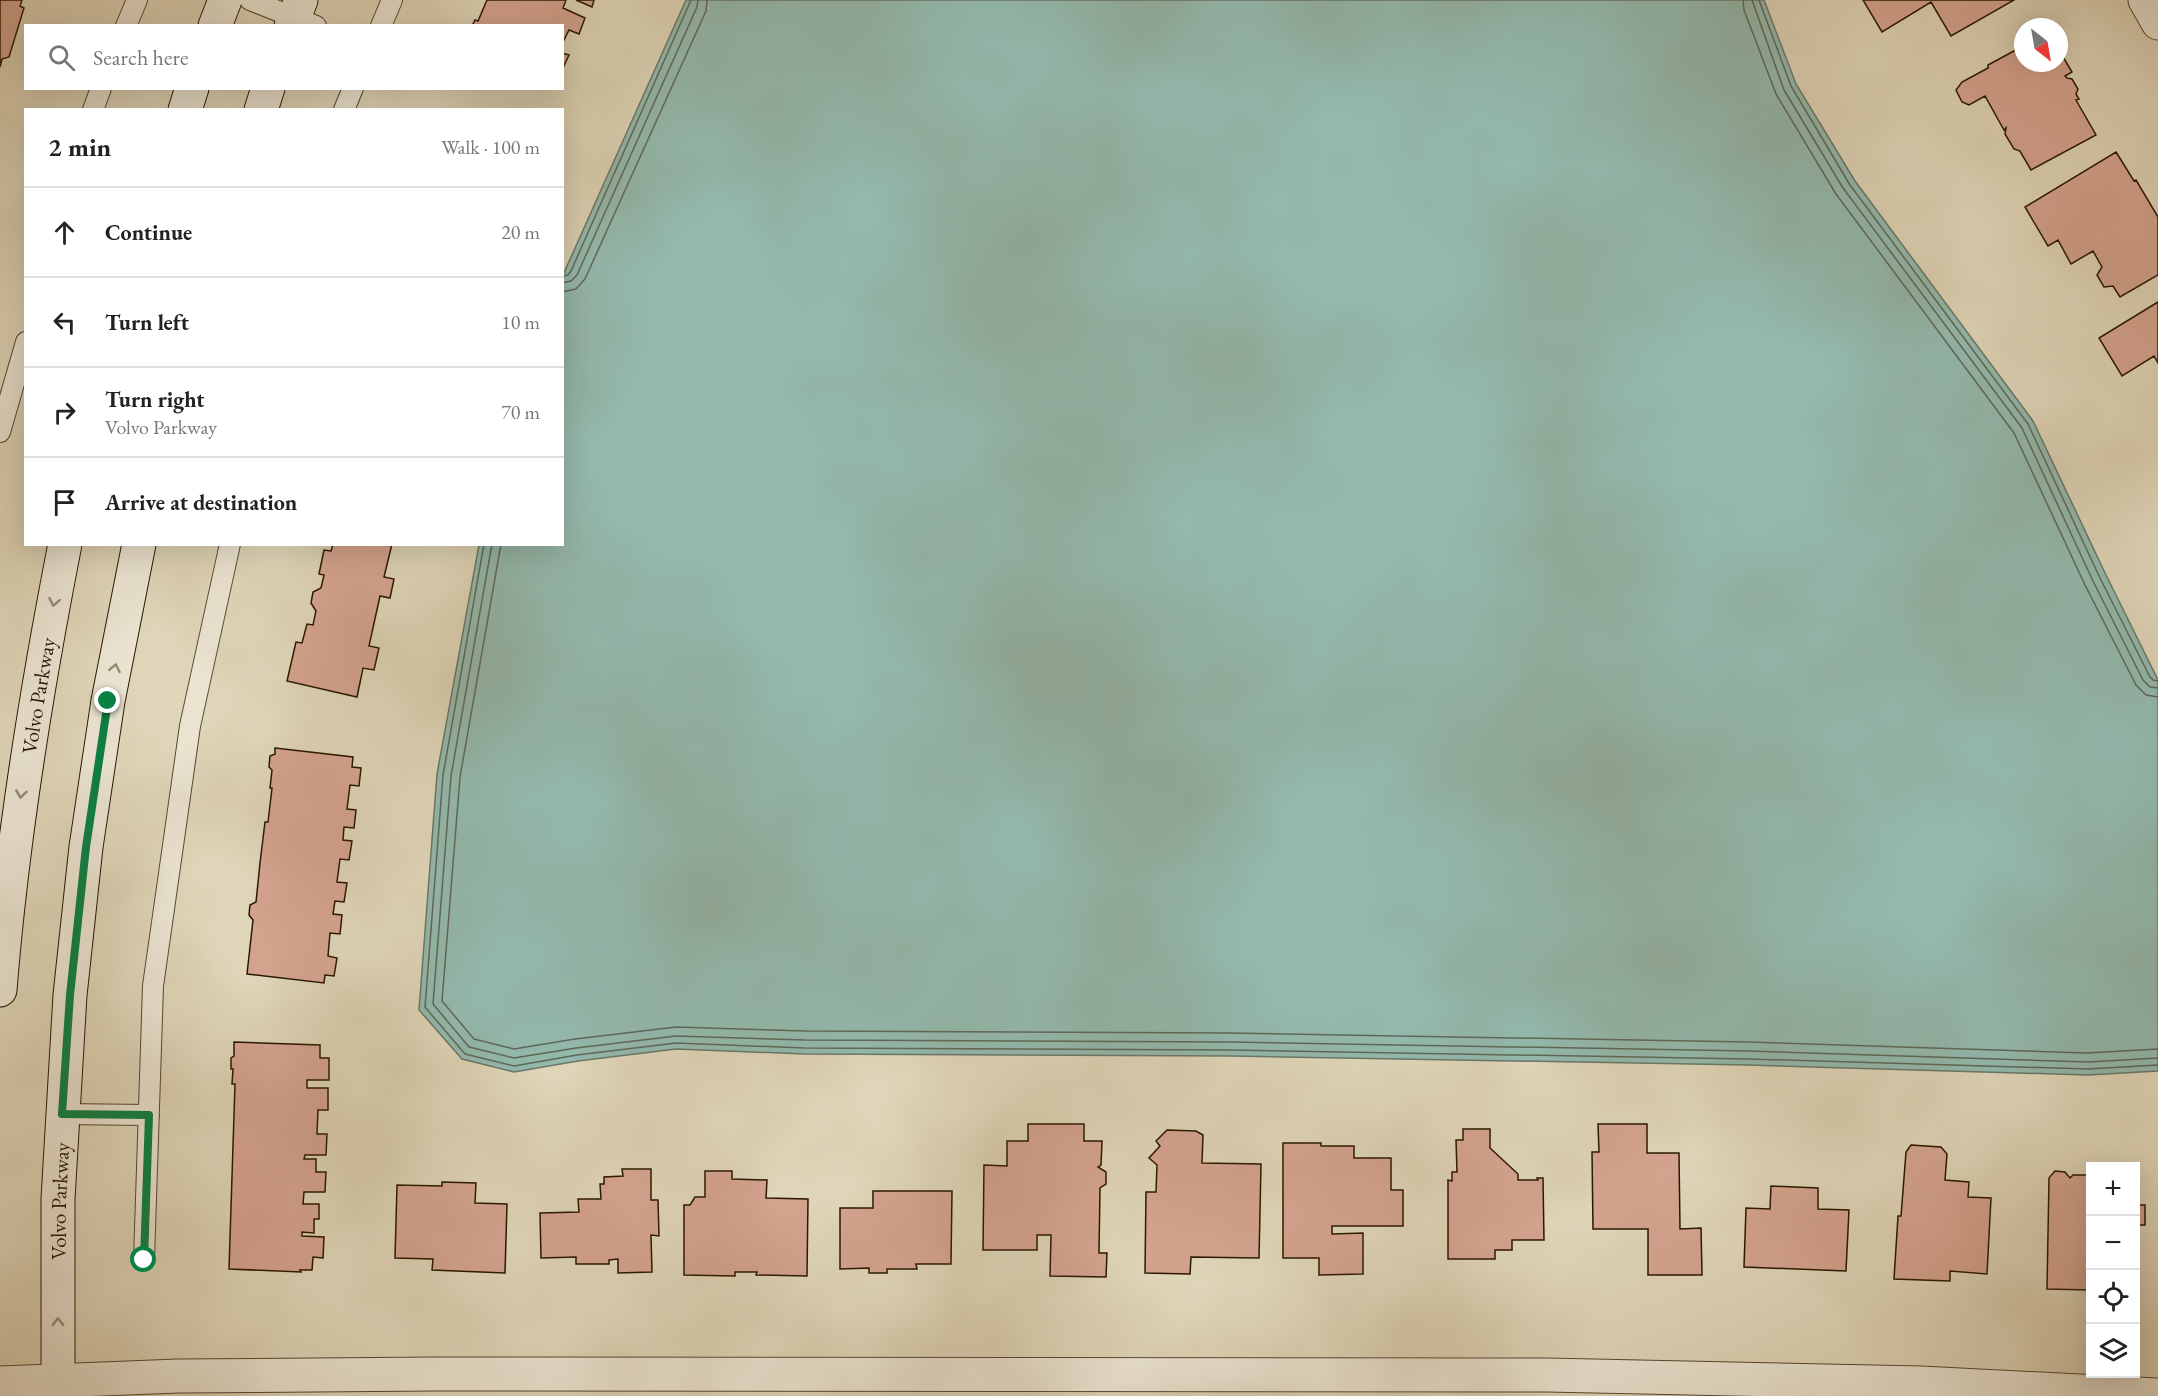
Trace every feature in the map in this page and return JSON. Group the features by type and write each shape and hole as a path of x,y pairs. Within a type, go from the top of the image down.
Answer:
{"street":[{"path":"216,24 225,0"},
{"path":"2145,0 2158,23"},
{"path":"186,108 191,90"},
{"path":"262,108 267,90"},
{"name":"Volvo Parkway","path":"0,990 20,798 44,651 65,546"},
{"name":"Volvo Parkway","path":"58,1388 57,1199 70,995 86,847 108,701 139,546"},
{"path":"0,1383 58,1388 178,1376 434,1374 1547,1375 1921,1383 2158,1395"}],"lane":[{"path":"127,24 136,0"},
{"path":"250,0 301,17"},
{"path":"382,24 392,0"},
{"path":"94,108 100,90"},
{"path":"345,108 352,90"},
{"path":"0,432 24,349"},
{"path":"144,1260 153,986 190,726 230,546"},
{"path":"62,1114 149,1115"}],"water":[{"path":"686,0 1764,0 1796,84 1855,181 2033,421 2158,680 2158,1071 2088,1075 1748,1065 1231,1056 805,1054 676,1049 578,1061 514,1072 462,1059 419,1010 437,774 479,546 564,546 564,273"}],"building":[{"path":"0,0 22,0 20,6 24,8 9,57 2,59 0,67"},
{"path":"487,0 566,0 563,8 585,18 579,34 569,30 564,40 564,24 473,24 475,20 478,21"},
{"path":"576,0 594,0 592,7"},
{"path":"1863,0 2014,0 1951,36 1931,2 1882,32"},
{"path":"2014,51 2014,72 2068,72 2068,65 2072,72 2065,76 2072,79 2078,89 2076,94 2079,99 2076,100 2096,135 2031,170 2020,151 2014,149 2005,134 2006,128 2004,130 1985,96 1969,105 1962,102 1956,90 1962,82 1988,68 1988,65"},
{"path":"564,54 569,55 564,66"},
{"path":"2116,152 2158,217 2158,275 2120,297 2113,286 2104,287 2097,275 2102,267 2093,251 2071,264 2058,240 2048,246 2025,207"},
{"path":"2158,302 2158,363 2154,356 2122,376 2099,338"},
{"path":"332,546 392,546 384,577 394,579 390,598 380,596 369,646 379,648 374,670 363,668 357,697 287,681 296,642 302,643 307,624 313,625 316,611 311,603 313,592 321,588 324,575 319,574 324,550 331,551"},
{"path":"275,748 353,757 352,767 361,768 359,786 350,785 347,809 356,810 354,828 344,827 343,840 352,841 349,860 340,859 337,882 347,883 344,902 335,901 333,914 342,915 340,934 330,933 328,956 337,958 334,976 325,975 324,983 247,974 253,920 249,915 250,905 256,902 265,822 268,822 272,788 270,788 272,770 269,767 270,756 275,754"},
{"path":"234,1042 320,1045 320,1058 329,1058 329,1080 307,1080 307,1088 328,1088 328,1110 318,1110 317,1134 327,1134 326,1155 305,1155 304,1159 316,1159 316,1172 326,1172 325,1192 304,1192 303,1204 319,1204 319,1219 314,1219 314,1233 302,1232 302,1236 324,1237 323,1258 313,1257 312,1270 300,1270 301,1272 229,1269 235,1084 232,1084 231,1058 234,1056"},
{"path":"1028,1124 1084,1124 1084,1141 1102,1141 1101,1165 1098,1167 1106,1172 1106,1184 1100,1188 1099,1253 1107,1253 1106,1277 1050,1276 1051,1235 1037,1235 1037,1250 983,1250 984,1165 1007,1166 1007,1141 1028,1141"},
{"path":"1598,1124 1647,1124 1647,1153 1679,1153 1680,1229 1701,1228 1702,1275 1648,1275 1648,1229 1593,1229 1592,1152 1599,1152"},
{"path":"1463,1129 1490,1129 1490,1148 1518,1174 1518,1180 1543,1178 1544,1240 1512,1240 1512,1250 1495,1250 1495,1259 1448,1259 1448,1180 1452,1181 1452,1172 1457,1172 1456,1140 1463,1140"},
{"path":"1167,1130 1196,1131 1203,1135 1202,1163 1261,1164 1259,1258 1191,1257 1190,1274 1145,1273 1146,1192 1156,1192 1157,1165 1149,1158 1160,1146 1156,1141"},
{"path":"1283,1143 1354,1146 1354,1158 1391,1158 1391,1190 1403,1190 1403,1226 1332,1226 1332,1234 1363,1233 1363,1274 1319,1275 1319,1258 1283,1258"},
{"path":"1911,1145 1941,1147 1947,1154 1945,1180 1969,1182 1968,1197 1991,1198 1987,1274 1950,1271 1950,1281 1894,1279 1898,1216 1901,1216 1906,1152"},
{"path":"622,1169 651,1169 651,1200 658,1200 659,1236 651,1235 652,1272 618,1273 618,1259 609,1260 609,1264 576,1264 576,1257 541,1258 540,1213 579,1212 578,1199 601,1199 600,1184 604,1184 604,1177 623,1176"},
{"path":"705,1171 732,1171 732,1179 767,1180 766,1198 808,1199 807,1276 756,1275 757,1272 735,1272 735,1276 684,1275 684,1205 690,1205 695,1197 705,1197"},
{"path":"2055,1171 2065,1172 2070,1178 2073,1175 2086,1175 2086,1290 2047,1289 2049,1178"},
{"path":"442,1182 476,1183 475,1203 507,1204 505,1273 432,1270 433,1259 395,1258 397,1185 442,1186"},
{"path":"1771,1186 1818,1188 1818,1209 1849,1210 1846,1271 1744,1267 1746,1208 1770,1209"},
{"path":"873,1191 952,1191 951,1264 916,1264 917,1269 887,1269 887,1273 869,1273 869,1268 840,1269 840,1208 873,1208"},
{"path":"2140,1205 2145,1205 2145,1225 2140,1225"}],"route":[{"path":"108,701 86,847 70,995 62,1114 149,1115 144,1260"}]}
